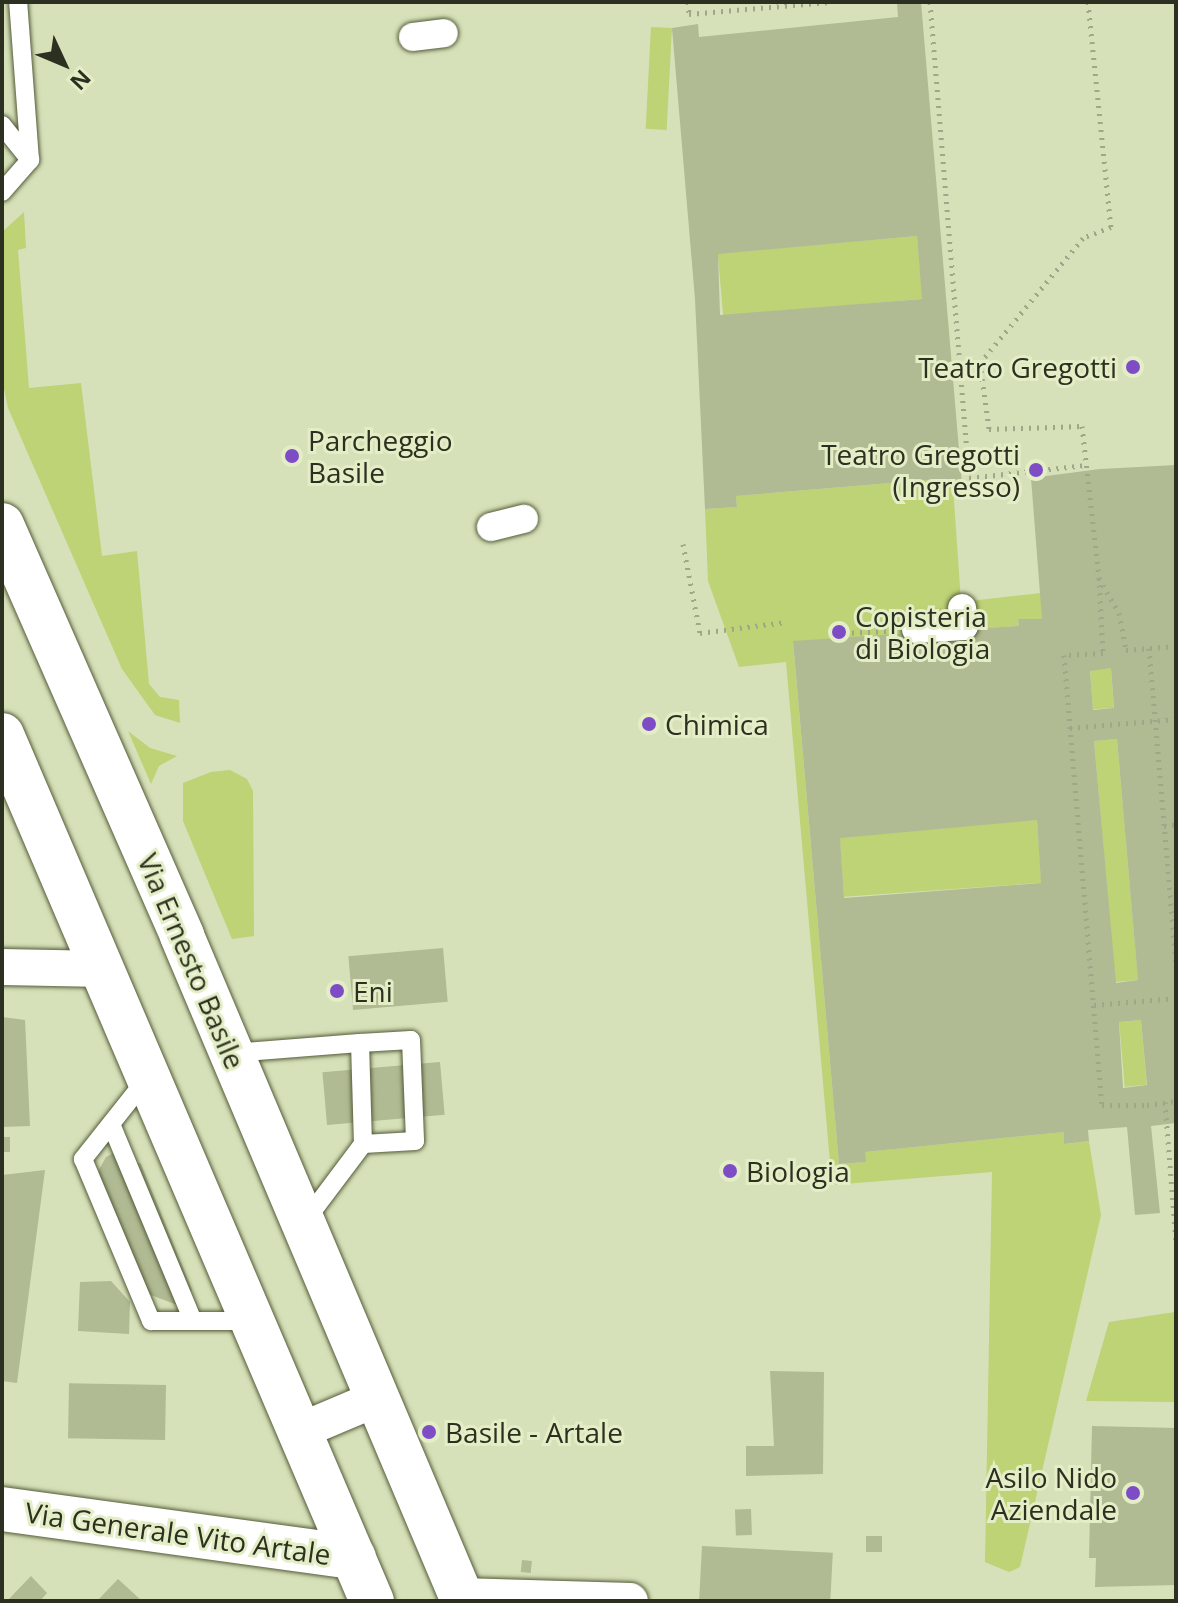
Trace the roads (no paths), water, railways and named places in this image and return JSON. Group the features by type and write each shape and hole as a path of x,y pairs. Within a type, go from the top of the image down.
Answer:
{"main road":[{"name":"Via Ernesto Basile","path":"2,525 232,1053 462,1598"},
{"path":"2,735 105,969 372,1601"},
{"name":"Via Generale Vito Artale","path":"2,1509 354,1557"}],"street":[{"path":"413,37 444,33"},
{"path":"491,527 524,519"},
{"path":"916,629 964,626 962,608"},
{"path":"2,967 105,969"},
{"path":"300,1431 378,1398"},
{"path":"462,1598 629,1601"}],"lane":[{"path":"2,192 30,160 18,2"},
{"path":"2,125 30,160"},
{"path":"232,1053 411,1040 415,1141 363,1144"},
{"path":"304,1222 363,1144 360,1043"},
{"path":"150,1075 83,1159 151,1321 254,1322"},
{"path":"111,1124 193,1321"}],"place":[{"name":"Teatro Gregotti","path":"1133,367"},
{"name":"Parcheggio Basile","path":"292,456"},
{"name":"Teatro Gregotti (Ingresso)","path":"1036,470"},
{"name":"Copisteria di Biologia","path":"839,632"},
{"name":"Chimica","path":"649,724"},
{"name":"Eni","path":"337,991"},
{"name":"Biologia","path":"730,1171"},
{"name":"Basile - Artale","path":"429,1432"},
{"name":"Asilo Nido Aziendale","path":"1133,1493"}]}
